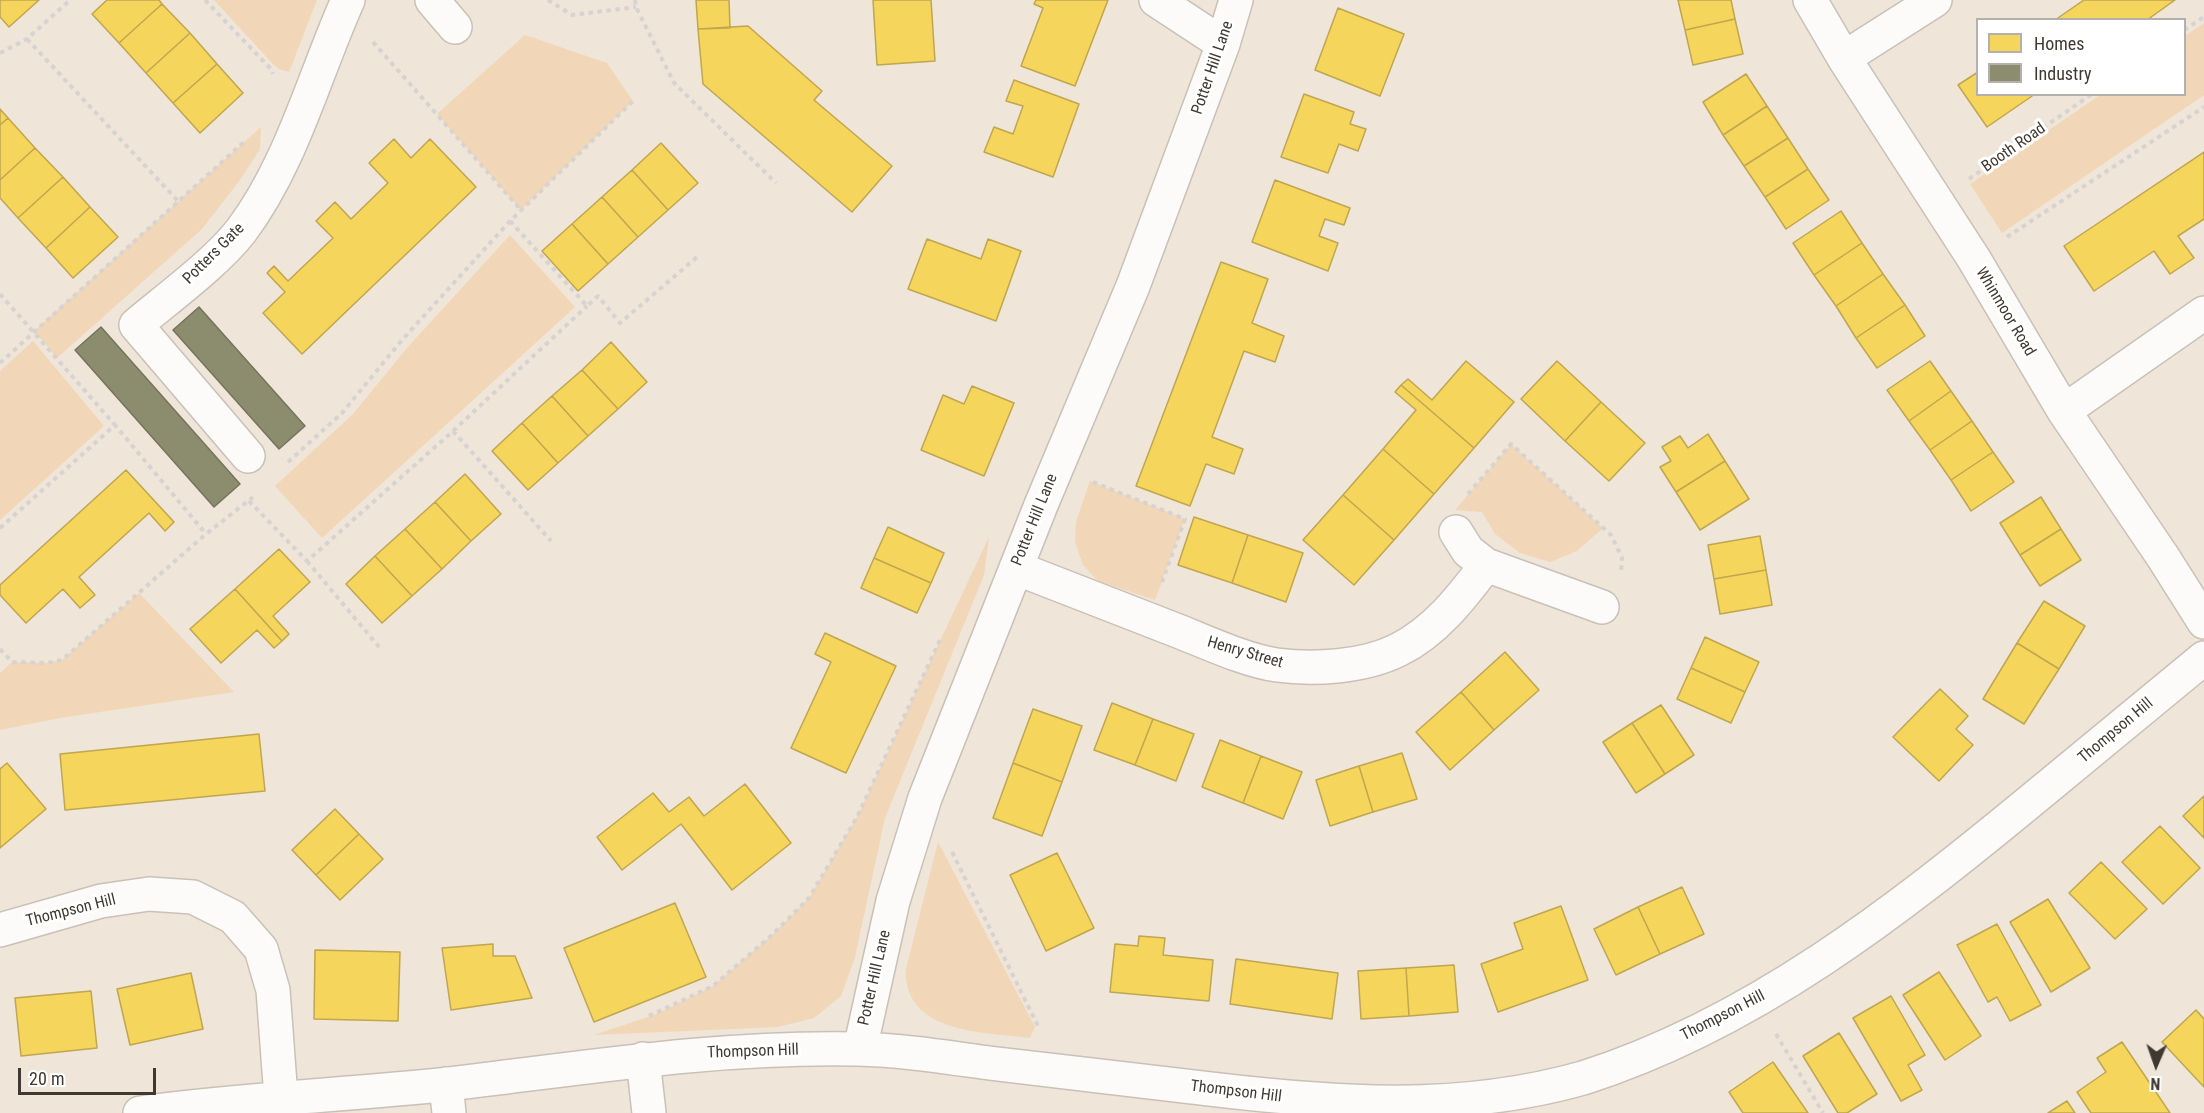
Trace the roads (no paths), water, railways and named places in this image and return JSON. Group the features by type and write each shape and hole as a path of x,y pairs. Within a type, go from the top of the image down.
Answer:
{"street":[{"path":"432,0 455,27"},
{"path":"1156,0 1223,44"},
{"name":"Potter Hill Lane","path":"860,1049 893,901 925,798 1016,568 1133,285 1223,44 1236,0"},
{"name":"Whinmoor Road","path":"1810,0 1844,58 1974,259 2064,411 2204,622"},
{"path":"1844,58 1935,0"},
{"name":"Potters Gate","path":"248,456 136,325 214,258 240,231 268,189 305,111 346,6"},
{"path":"2064,411 2204,313"},
{"path":"1456,532 1468,551 1486,565 1602,607"},
{"name":"Henry Street","path":"1016,568 1225,650 1275,665 1322,667 1360,662 1398,650 1428,630 1460,599 1486,565"},
{"name":"Thompson Hill","path":"140,1113 281,1098 447,1099 644,1059 724,1053 860,1049 1320,1102 1397,1104 1469,1101 1532,1093 1588,1077 1649,1053 1756,1000 1816,965 1932,882 2204,658"},
{"name":"Thompson Hill","path":"0,930 101,901 149,894 194,897 233,917 261,949 273,990 281,1098"},
{"path":"644,1059 649,1113"}]}
